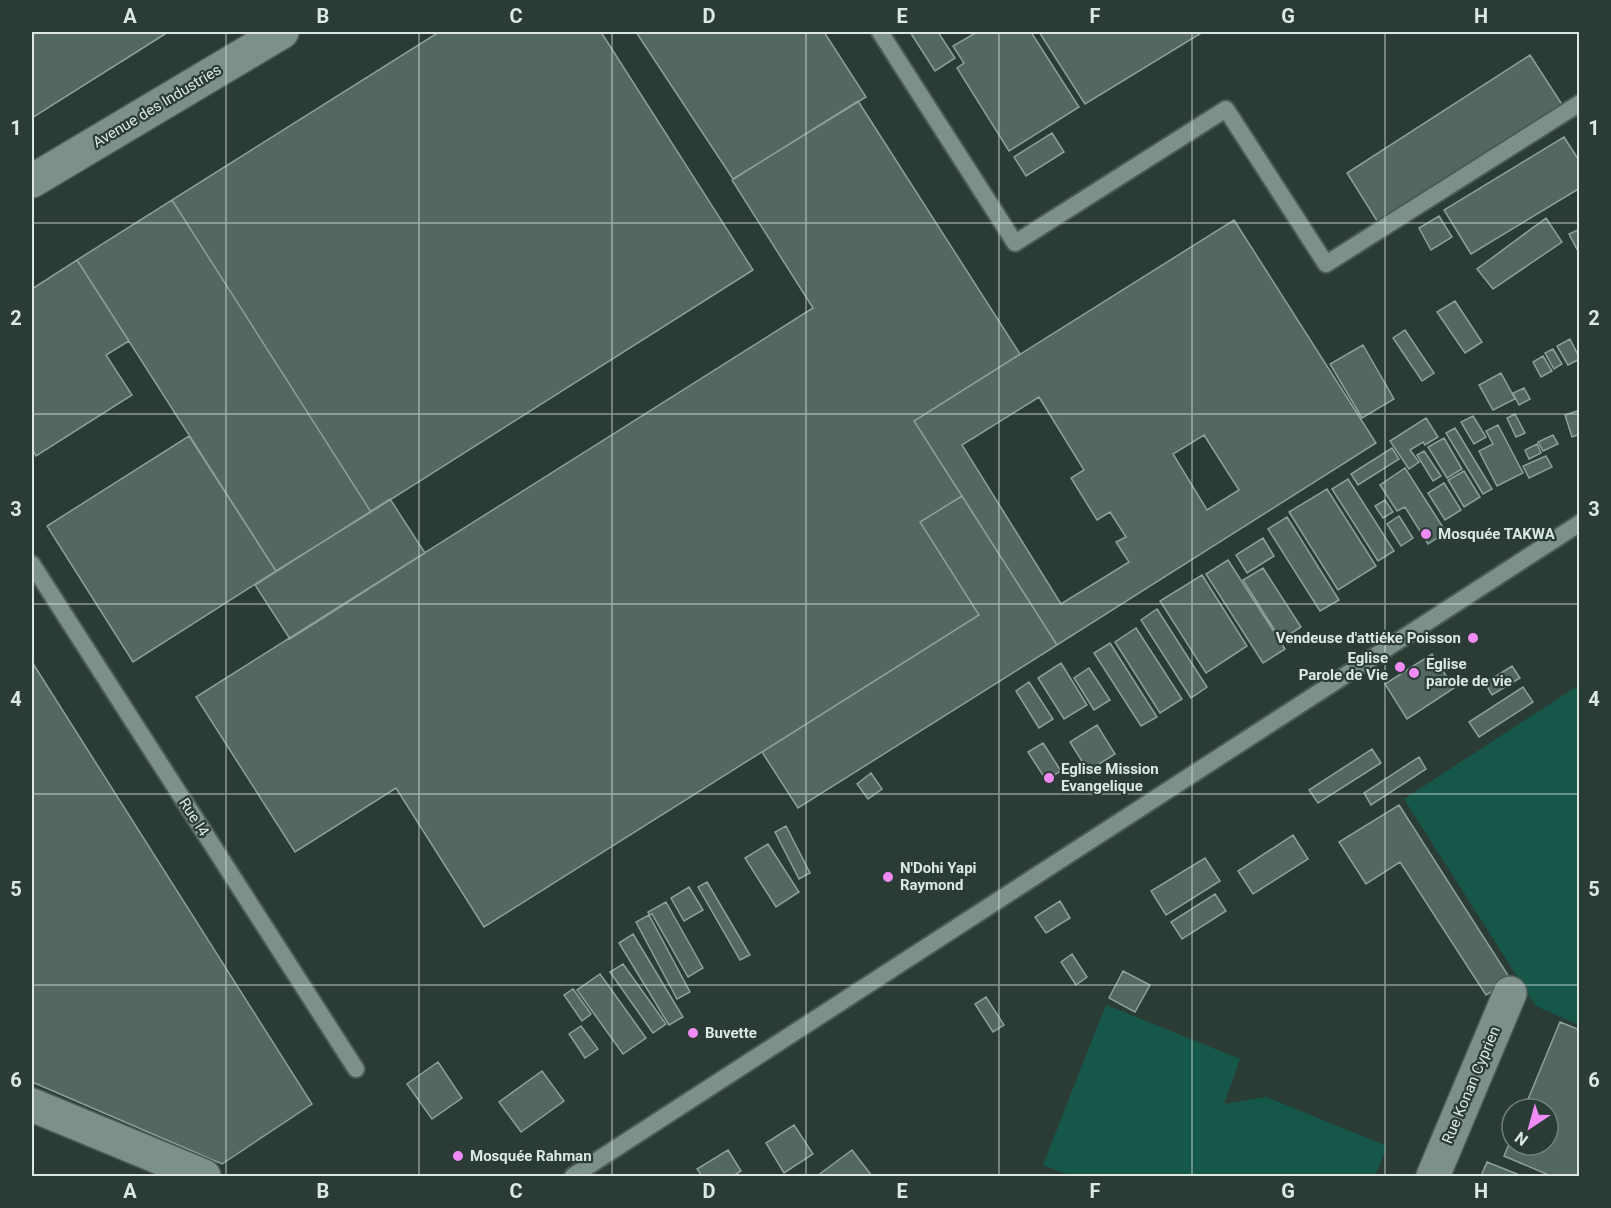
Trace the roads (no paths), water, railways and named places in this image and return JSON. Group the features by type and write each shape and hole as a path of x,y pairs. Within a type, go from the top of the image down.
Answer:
{"street":[{"name":"Avenue des Industries","path":"32,181 282,32"},
{"name":"Rue Konan Cyprien","path":"1432,1176 1510,993"},
{"path":"32,1105 204,1176"}],"lane":[{"path":"880,32 1015,243 1226,109 1326,264 1580,104"},
{"path":"573,1176 1580,523"},
{"name":"Rue I4","path":"32,564 356,1069"}],"place":[{"name":"Mosquée TAKWA","path":"1426,534"},
{"name":"Vendeuse d'attiéke Poisson","path":"1473,638"},
{"name":"Eglise Parole de Vie","path":"1400,667"},
{"name":"Eglise parole de vie","path":"1414,673"},
{"name":"Eglise Mission Evangelique","path":"1049,778"},
{"name":"N'Dohi Yapi Raymond","path":"888,877"},
{"name":"Buvette","path":"693,1033"},
{"name":"Mosquée Rahman","path":"458,1156"}]}
